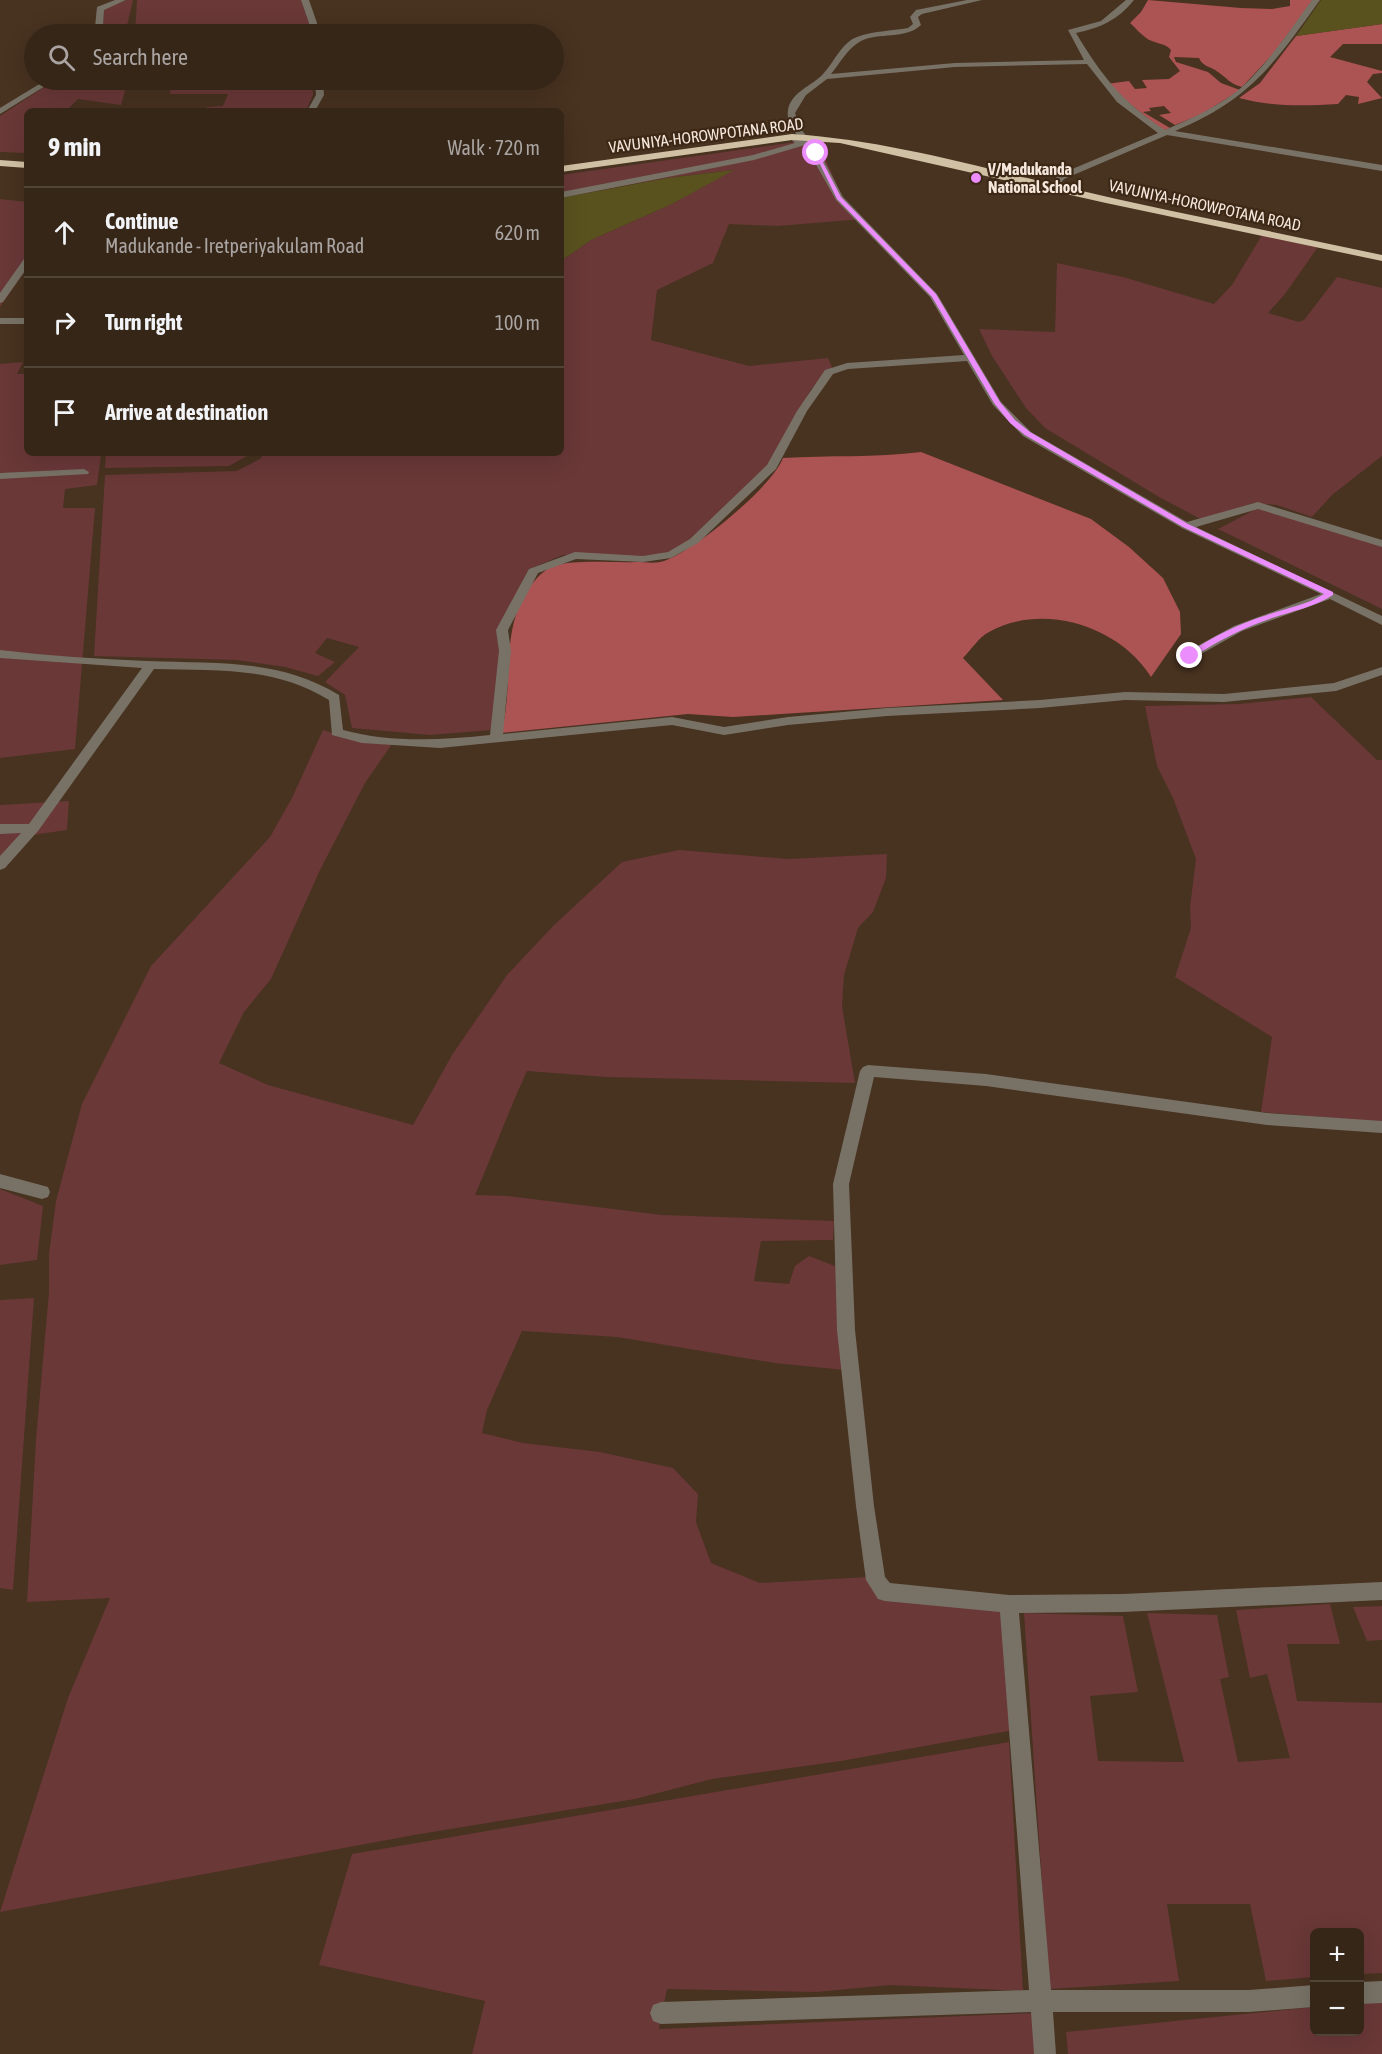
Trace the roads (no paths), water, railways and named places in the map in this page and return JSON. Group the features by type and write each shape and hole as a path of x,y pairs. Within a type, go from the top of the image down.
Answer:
{"highway":[{"name":"VAVUNIYA-HOROWPOTANA ROAD","path":"564,169 797,137 882,148 1052,188 1382,258"},
{"path":"0,163 24,165"}],"street":[{"path":"99,24 100,9 122,0"},
{"path":"305,0 313,24"},
{"path":"564,194 754,157 802,144 797,137 791,114 793,106 803,93 825,77 847,48 859,39 910,30 917,24 914,17 919,12 978,0"},
{"path":"1130,0 1117,16 1101,25 1071,32 1113,96 1137,117 1162,132 1382,168"},
{"path":"1052,188 1061,177 1162,132 1202,117 1243,90 1268,64 1316,0"},
{"path":"825,77 955,65 1089,62"},
{"path":"0,112 35,90"},
{"path":"313,108 320,95 320,90"},
{"path":"797,137 816,153 839,198 934,296 997,403 1013,422 1028,434 1186,526 1382,621"},
{"path":"0,300 24,265"},
{"path":"0,321 24,321"},
{"path":"496,739 505,651 502,630 533,571 575,555 643,559 671,555 694,541 772,467 801,411 829,372 847,366 970,358"},
{"path":"0,476 84,472"},
{"path":"1186,526 1258,505 1382,544"},
{"path":"1190,656 1219,636 1268,617 1317,602 1330,594"},
{"path":"0,654 282,672 318,686 335,698 337,732 362,739 440,744 672,721 724,731 788,721 876,713 1040,704 1125,696 1224,698 1336,687 1382,671"},
{"path":"0,866 33,828 151,665"},
{"path":"0,829 33,828"},
{"path":"1382,1127 1267,1119 986,1080 868,1071 841,1184 846,1330 865,1506 876,1580 885,1592 1009,1604 1123,1603 1382,1591"},
{"path":"0,1181 42,1192"},
{"path":"1009,1604 1045,2054"},
{"path":"1364,1993 1382,1992"},
{"path":"660,2013 1041,2001 1249,2001 1310,1996"}],"place":[{"name":"V/Madukanda National School","path":"976,178"}]}
